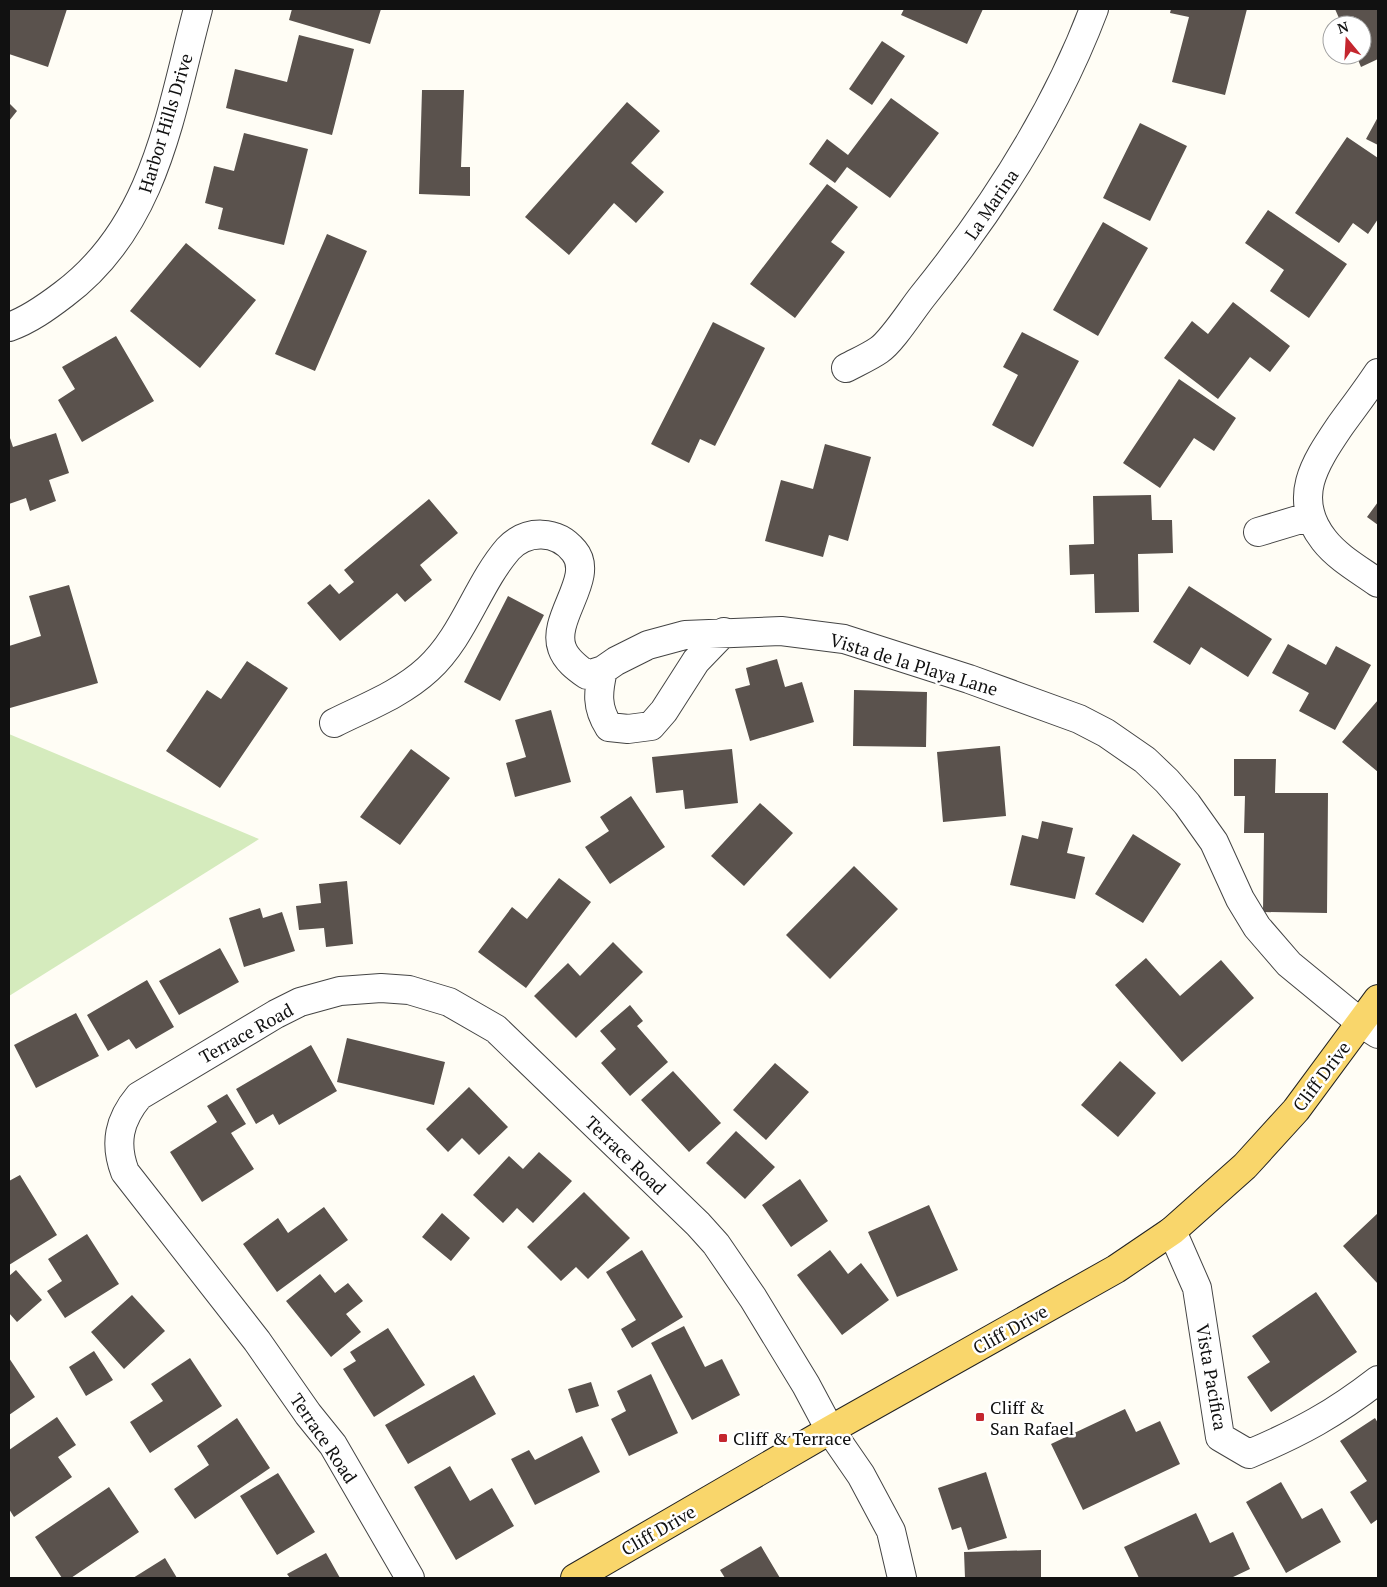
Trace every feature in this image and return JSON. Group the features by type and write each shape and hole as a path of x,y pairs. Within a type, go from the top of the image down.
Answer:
{"main road":[{"name":"Cliff Drive","path":"575,1578 830,1430 1116,1270 1172,1231 1245,1166 1370,1029 1378,999"}],"street":[{"name":"Harbor Hills Drive","path":"9,327 47,307 77,285 103,259 125,230 143,198 156,163 198,9"},
{"name":"La Marina","path":"846,368 880,349 959,251 996,199 1039,128 1062,85 1075,59 1094,9"},
{"path":"1378,373 1318,458 1308,486 1311,516 1316,530 1326,542 1378,583"},
{"path":"1258,532 1311,516"},
{"path":"334,723 406,688 430,668 450,644 468,610 509,548 524,538 539,534 555,536 568,543 578,556 581,569 563,621 560,643 562,650 572,664 587,675 603,670"},
{"name":"Vista de la Playa Lane","path":"603,670 616,661 648,645 685,635 781,631 844,639 978,682 1080,719 1106,733 1145,760 1187,804 1214,842 1240,899 1257,927 1289,964 1370,1029"},
{"path":"603,670 597,694 602,716 609,727 628,729 651,726 664,711 696,661 724,632"},
{"name":"Terrace Road","path":"410,1578 333,1445 308,1414 251,1333 125,1172 119,1157 121,1124 128,1109 139,1096 276,1014 300,1002 340,991 381,988 409,990 449,1002 496,1029 691,1217 716,1244 753,1298 806,1385 830,1430 862,1476 891,1531 902,1578"},
{"name":"Vista Pacifica","path":"1172,1231 1197,1288 1220,1437 1249,1454 1312,1425 1342,1408 1378,1380"}],"green space":[{"path":"9,734 259,839 9,996"}],"building":[{"path":"9,9 67,9 48,67 9,54"},
{"path":"292,9 381,9 370,44 289,20"},
{"path":"904,9 983,9 967,44 901,15"},
{"path":"1171,9 1247,9 1225,95 1172,82 1189,17 1170,13"},
{"path":"1335,9 1378,9 1378,59 1372,62 1372,15 1338,15"},
{"path":"299,35 354,49 332,135 226,108 235,69 287,82"},
{"path":"882,41 905,56 872,105 849,89"},
{"path":"422,90 464,90 461,167 470,167 470,196 419,194"},
{"path":"891,98 939,133 890,198 847,167 835,183 809,164 827,139 848,155"},
{"path":"627,102 660,131 631,163 664,192 636,223 614,203 569,255 525,217"},
{"path":"9,103 17,111 9,121"},
{"path":"1378,117 1378,145 1366,139"},
{"path":"1140,123 1187,146 1150,221 1103,198"},
{"path":"244,133 308,149 284,245 218,229 223,208 205,203 214,166 234,171"},
{"path":"1347,137 1378,158 1378,219 1368,234 1353,223 1339,243 1295,213"},
{"path":"827,184 858,207 831,242 845,252 795,318 750,284"},
{"path":"1268,210 1347,264 1309,318 1270,291 1284,270 1245,243"},
{"path":"1103,222 1148,248 1098,336 1053,310"},
{"path":"327,234 367,251 315,371 275,354"},
{"path":"186,243 256,300 200,368 130,311"},
{"path":"1233,302 1290,346 1270,372 1250,357 1218,399 1164,358 1192,321 1208,334"},
{"path":"713,322 765,348 715,446 700,439 689,463 651,444"},
{"path":"1022,332 1079,361 1033,447 992,425 1018,375 1003,367"},
{"path":"116,336 154,401 82,442 58,400 75,389 62,367"},
{"path":"1179,379 1236,418 1214,451 1194,438 1160,488 1123,463"},
{"path":"56,433 69,473 49,480 56,501 30,511 26,498 9,504 9,435 13,447"},
{"path":"825,444 871,457 848,541 829,535 823,557 765,541 781,480 813,489"},
{"path":"1151,495 1152,520 1172,520 1173,553 1138,554 1139,612 1095,613 1094,574 1070,575 1069,545 1094,544 1093,496"},
{"path":"429,499 458,533 420,565 432,580 405,602 397,593 340,641 307,603 330,584 339,594 354,582 344,570"},
{"path":"1378,502 1378,525 1367,517"},
{"path":"69,585 98,683 10,708 9,646 41,636 29,596"},
{"path":"1189,586 1272,639 1248,677 1201,647 1190,665 1153,642"},
{"path":"508,596 544,615 500,701 464,682"},
{"path":"1288,644 1326,665 1336,646 1371,665 1335,730 1299,711 1309,693 1272,673"},
{"path":"777,659 785,687 802,682 814,722 750,741 735,689 750,685 746,668"},
{"path":"247,661 288,688 220,788 166,751 207,690 221,699"},
{"path":"854,690 927,692 926,747 853,746"},
{"path":"1378,700 1378,772 1342,742"},
{"path":"551,710 571,782 515,797 506,763 526,757 515,720"},
{"path":"1000,746 1006,816 943,822 937,752"},
{"path":"411,749 450,778 400,845 360,817"},
{"path":"732,749 738,803 685,809 683,790 656,793 652,757"},
{"path":"1234,759 1276,759 1275,793 1328,793 1327,913 1263,912 1264,833 1244,833 1245,796 1234,796"},
{"path":"631,796 665,847 610,884 585,847 609,831 600,817"},
{"path":"760,803 793,833 744,886 711,856"},
{"path":"1042,821 1073,828 1067,853 1085,857 1075,899 1010,885 1022,835 1038,839"},
{"path":"1133,834 1181,864 1143,923 1095,894"},
{"path":"854,866 898,909 830,979 786,935"},
{"path":"559,878 591,902 526,988 478,952 512,907 527,919"},
{"path":"347,881 353,944 326,947 324,928 299,930 296,906 321,903 319,884"},
{"path":"260,908 263,918 282,912 295,951 244,967 229,918"},
{"path":"613,942 643,972 576,1038 534,996 568,963 580,976"},
{"path":"220,948 239,982 179,1015 159,981"},
{"path":"1146,958 1180,996 1221,960 1254,998 1182,1062 1115,985"},
{"path":"147,980 174,1027 136,1049 129,1039 108,1051 87,1015"},
{"path":"630,1005 643,1021 637,1026 668,1062 630,1096 601,1063 616,1049 600,1031"},
{"path":"76,1013 99,1056 36,1088 14,1045"},
{"path":"347,1038 445,1062 434,1105 337,1082"},
{"path":"311,1045 337,1091 279,1125 273,1114 256,1124 236,1089"},
{"path":"1120,1061 1156,1093 1118,1137 1081,1105"},
{"path":"775,1063 809,1092 766,1140 733,1110"},
{"path":"673,1071 721,1123 689,1152 641,1100"},
{"path":"469,1087 508,1127 479,1155 462,1138 448,1152 426,1129"},
{"path":"227,1094 246,1124 231,1133 254,1169 202,1202 170,1152 217,1122 207,1106"},
{"path":"736,1131 775,1167 745,1199 706,1163"},
{"path":"539,1152 572,1181 533,1223 517,1208 503,1223 473,1195 509,1156 523,1169"},
{"path":"20,1175 57,1235 9,1265 9,1181"},
{"path":"800,1179 828,1221 791,1247 762,1205"},
{"path":"584,1192 630,1238 588,1279 576,1267 561,1281 527,1247"},
{"path":"929,1205 958,1270 897,1297 868,1232"},
{"path":"324,1207 348,1240 277,1292 243,1244 278,1218 288,1233"},
{"path":"442,1213 470,1238 451,1261 422,1237"},
{"path":"1378,1213 1378,1284 1343,1246"},
{"path":"87,1234 119,1284 65,1318 47,1291 62,1281 48,1259"},
{"path":"642,1250 683,1317 632,1348 621,1329 636,1320 606,1272"},
{"path":"830,1250 848,1274 861,1263 889,1300 842,1335 797,1275"},
{"path":"16,1270 42,1300 17,1322 9,1313 9,1276"},
{"path":"320,1274 335,1293 348,1283 363,1301 346,1314 361,1332 331,1357 286,1301"},
{"path":"1316,1292 1357,1352 1271,1412 1247,1377 1270,1362 1252,1336"},
{"path":"132,1295 165,1331 124,1369 91,1332"},
{"path":"684,1326 705,1367 722,1359 740,1395 692,1420 651,1343"},
{"path":"388,1328 425,1385 374,1417 343,1369 356,1361 350,1352"},
{"path":"94,1351 113,1380 86,1396 69,1367"},
{"path":"9,1358 35,1397 9,1415"},
{"path":"190,1358 222,1406 150,1453 130,1422 163,1401 151,1384"},
{"path":"651,1374 678,1433 629,1456 611,1419 626,1411 617,1391"},
{"path":"474,1375 496,1414 408,1464 385,1425"},
{"path":"591,1382 599,1406 576,1413 568,1389"},
{"path":"1125,1409 1136,1432 1160,1421 1180,1464 1083,1510 1051,1444"},
{"path":"57,1417 76,1445 58,1457 72,1477 14,1517 9,1509 9,1450"},
{"path":"237,1418 270,1468 195,1519 174,1489 209,1465 197,1446"},
{"path":"1375,1418 1378,1423 1378,1519 1371,1524 1350,1492 1367,1481 1340,1441"},
{"path":"582,1436 600,1472 535,1505 511,1459 529,1450 535,1460"},
{"path":"450,1466 470,1501 492,1488 514,1526 456,1560 414,1487"},
{"path":"986,1472 1007,1538 968,1550 961,1527 952,1530 938,1488"},
{"path":"278,1473 315,1532 277,1555 240,1496"},
{"path":"1281,1482 1302,1519 1322,1508 1341,1542 1286,1573 1246,1502"},
{"path":"109,1487 139,1532 71,1578 62,1578 35,1537"},
{"path":"1196,1513 1210,1543 1233,1532 1250,1569 1231,1578 1139,1578 1124,1547"},
{"path":"761,1546 780,1578 725,1578 720,1570"},
{"path":"1041,1550 1041,1578 965,1578 964,1552"},
{"path":"326,1553 340,1578 290,1578 287,1574"},
{"path":"165,1558 177,1578 133,1578"}],"place":[{"name":"Cliff & San Rafael","path":"980,1417"},
{"name":"Cliff & Terrace","path":"723,1438"}]}
